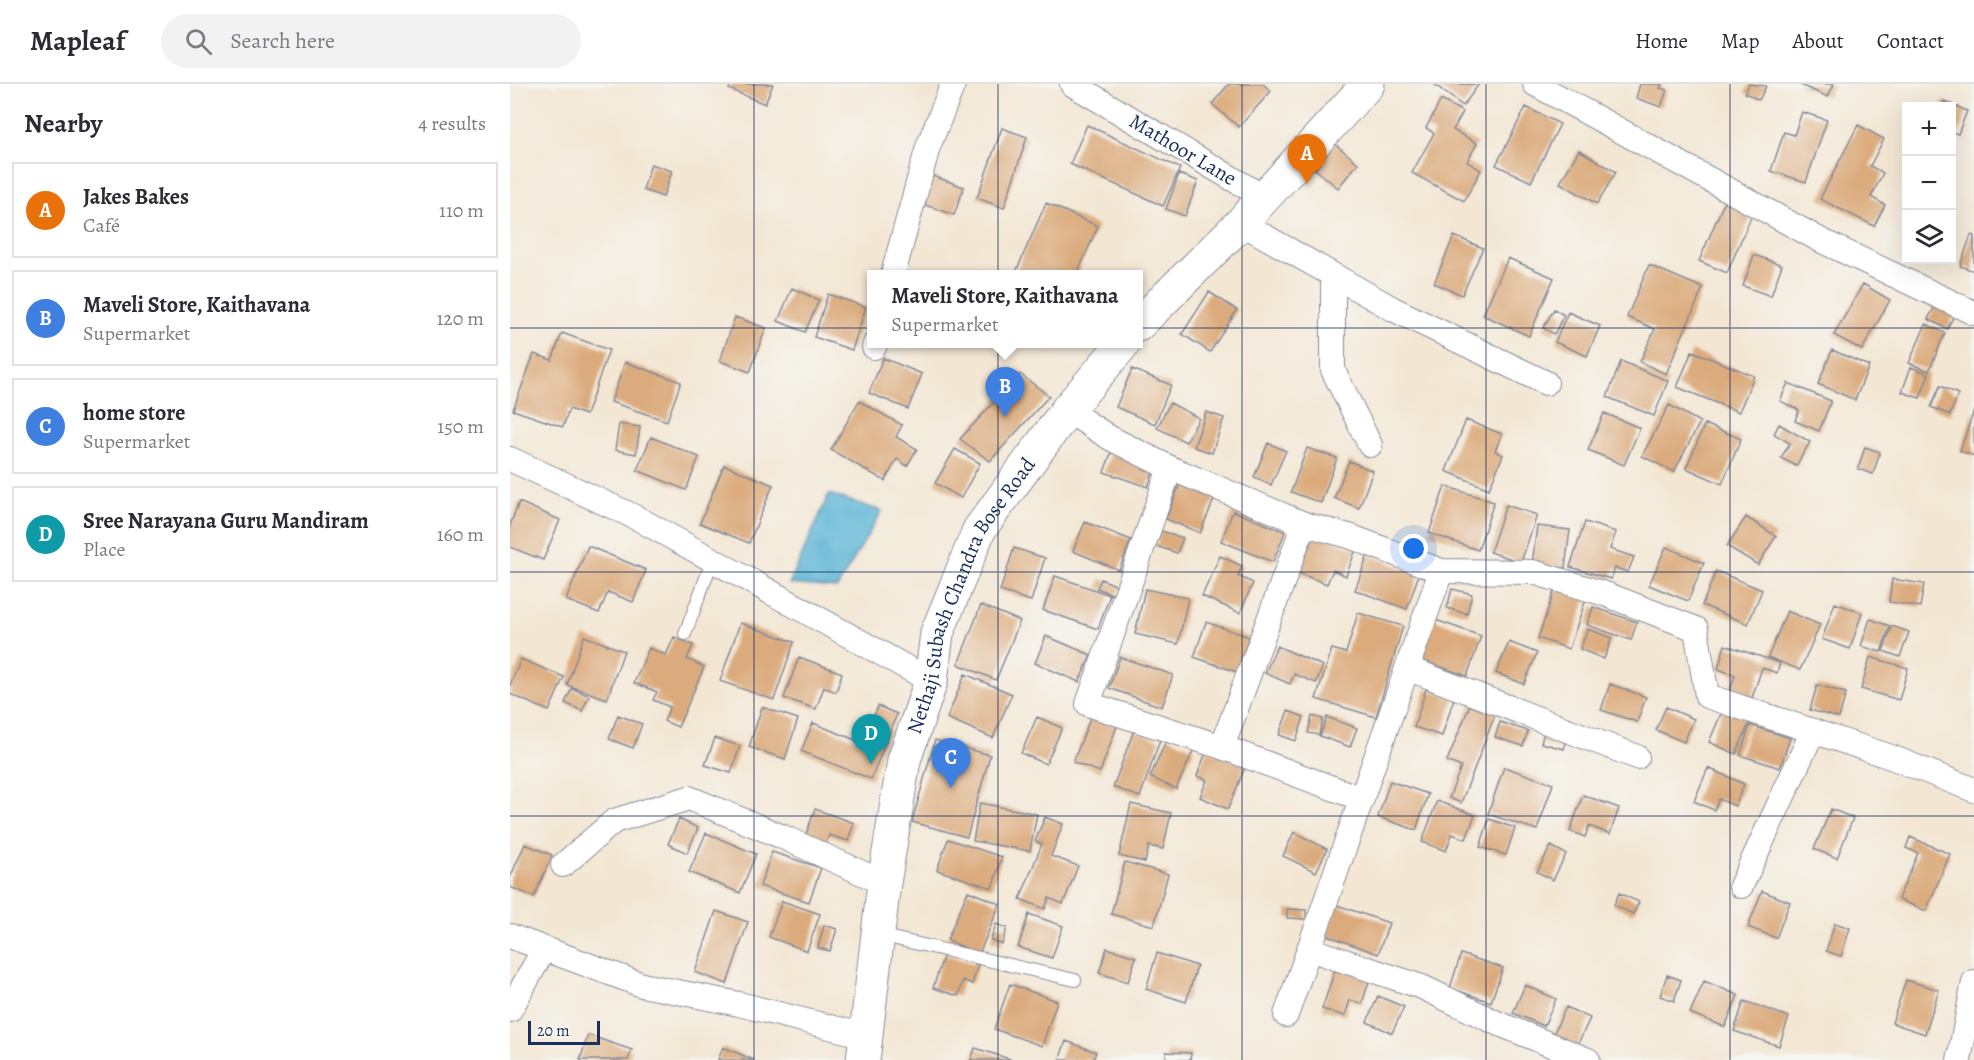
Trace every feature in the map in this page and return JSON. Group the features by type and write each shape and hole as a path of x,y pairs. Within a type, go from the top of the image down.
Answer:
{"main road":[{"path":"1143,320 1241,224 1368,84"},
{"name":"Nethaji Subash Chandra Bose Road","path":"864,1048 884,883 904,760 931,681 937,633 979,530 1067,410 1120,348"}],"street":[{"path":"894,270 928,147 953,84"},
{"name":"Mathoor Lane","path":"1072,84 1264,198"},
{"path":"1535,84 1820,240 1974,313"},
{"path":"1241,224 1333,277 1546,383"},
{"path":"1333,277 1333,370 1370,445"},
{"path":"1067,410 1110,438 1170,468 1304,524 1349,536 1441,571 1533,572 1605,594 1696,629 1707,696 1890,757 1974,790"},
{"path":"510,459 637,518 931,681"},
{"path":"1170,468 1088,704 1222,747 1362,799"},
{"path":"1222,747 1304,524"},
{"path":"1286,1015 1441,571"},
{"path":"1407,668 1636,757"},
{"path":"1741,886 1813,731"},
{"path":"563,864 614,821 689,798 783,837 884,883"},
{"path":"510,936 642,985 739,1004 864,1048"},
{"path":"510,1010 544,949"},
{"path":"1309,949 1422,987 1497,1023 1588,1060"},
{"path":"1959,1060 1974,982"}],"lane":[{"path":"686,634 713,560"},
{"path":"878,935 1076,980"}],"water":[{"path":"829,494 882,511 837,588 789,584"}],"building":[{"path":"731,84 773,84 765,104 729,89"},
{"path":"1229,84 1263,84 1271,91 1239,127 1212,104"},
{"path":"1434,84 1479,84 1463,106"},
{"path":"1640,84 1662,84 1660,88 1667,90 1661,107 1636,98"},
{"path":"1749,84 1766,86 1759,100 1745,93"},
{"path":"1798,84 1834,84 1828,97"},
{"path":"1441,100 1463,112 1453,130 1477,143 1467,162 1481,170 1464,201 1412,173 1434,133 1426,128"},
{"path":"1956,106 1967,111 1958,134 1956,133"},
{"path":"1526,107 1560,124 1531,182 1496,165"},
{"path":"1802,112 1827,120 1806,182 1771,171 1784,132 1794,135"},
{"path":"1087,125 1180,168 1163,206 1070,164"},
{"path":"1858,125 1884,139 1870,166 1883,173 1871,197 1885,205 1874,226 1820,199"},
{"path":"1002,128 1027,137 1004,208 977,198"},
{"path":"1335,144 1358,163 1338,188 1315,169"},
{"path":"1579,150 1616,172 1597,204 1560,183"},
{"path":"651,164 672,171 663,197 643,190"},
{"path":"927,174 964,187 954,215 917,202"},
{"path":"1179,174 1198,181 1185,216 1166,209"},
{"path":"1726,198 1754,210 1727,273 1699,261"},
{"path":"1046,203 1098,226 1079,270 1017,270"},
{"path":"1971,235 1974,236 1974,271 1960,266"},
{"path":"1454,236 1483,248 1462,295 1434,283"},
{"path":"1754,255 1782,265 1771,296 1743,286"},
{"path":"1508,258 1554,278 1529,336 1483,315"},
{"path":"1649,265 1703,288 1666,374 1640,362 1655,329 1627,317"},
{"path":"1863,284 1890,300 1862,350 1834,335"},
{"path":"792,288 819,300 805,332 778,321"},
{"path":"1209,292 1237,310 1210,352 1182,334"},
{"path":"828,294 866,307 852,350 814,337"},
{"path":"1938,301 1957,310 1947,329 1928,319"},
{"path":"1554,309 1564,315 1554,334 1543,328"},
{"path":"1568,312 1600,326 1587,356 1555,342"},
{"path":"735,317 766,328 750,372 720,361"},
{"path":"1926,324 1945,333 1929,371 1909,363"},
{"path":"562,333 609,350 586,415 569,409 563,427 513,410 534,354 552,360"},
{"path":"1832,350 1869,366 1855,400 1818,384"},
{"path":"1692,351 1754,376 1739,412 1677,387"},
{"path":"883,358 922,374 908,409 869,393"},
{"path":"1621,361 1668,381 1654,416 1607,397"},
{"path":"625,362 681,382 667,421 611,402"},
{"path":"1911,367 1929,374 1920,398 1902,392"},
{"path":"1132,369 1171,385 1155,424 1116,407"},
{"path":"1020,374 1049,396 990,461 960,439"},
{"path":"1788,383 1831,401 1819,431 1795,421 1799,410 1780,401"},
{"path":"1940,386 1958,394 1950,415 1931,407"},
{"path":"859,401 902,425 896,437 917,449 907,466 897,459 885,481 831,450"},
{"path":"1170,403 1199,418 1186,442 1157,428"},
{"path":"1669,405 1700,422 1674,472 1642,456"},
{"path":"1974,410 1974,456 1960,451"},
{"path":"1206,412 1224,418 1212,453 1194,447"},
{"path":"1604,413 1640,428 1624,465 1588,450"},
{"path":"1466,420 1502,434 1495,451 1503,455 1489,489 1446,471"},
{"path":"619,424 640,427 636,454 615,450"},
{"path":"1705,424 1741,439 1722,484 1686,468"},
{"path":"1779,424 1810,442 1796,466 1781,458 1790,443 1774,434"},
{"path":"651,437 699,457 686,490 637,470"},
{"path":"1268,443 1286,451 1271,485 1254,477"},
{"path":"1865,447 1880,452 1873,474 1858,469"},
{"path":"1113,448 1156,464 1148,487 1104,472"},
{"path":"1307,448 1337,458 1321,503 1291,492"},
{"path":"955,449 980,463 961,498 935,483"},
{"path":"1349,461 1373,471 1359,508 1334,498"},
{"path":"724,465 773,485 749,543 700,523"},
{"path":"1181,481 1216,495 1200,533 1166,519"},
{"path":"1445,486 1494,502 1478,550 1429,533"},
{"path":"519,502 560,520 543,560 510,547 510,525"},
{"path":"1506,505 1537,515 1521,562 1490,552"},
{"path":"1233,511 1285,532 1273,562 1221,541"},
{"path":"1746,517 1776,536 1758,565 1727,546"},
{"path":"1085,522 1131,540 1119,570 1073,551"},
{"path":"1585,522 1616,532 1610,549 1634,557 1628,572 1615,568 1611,579 1570,567"},
{"path":"1537,526 1570,530 1565,568 1532,565"},
{"path":"1161,531 1183,538 1177,553 1156,546"},
{"path":"1315,533 1356,549 1346,576 1333,570 1327,584 1298,573"},
{"path":"588,546 646,570 633,602 608,592 599,613 566,600"},
{"path":"1666,547 1704,563 1688,601 1649,585"},
{"path":"1014,548 1045,558 1031,601 1000,591"},
{"path":"1368,555 1419,574 1407,609 1355,590"},
{"path":"1220,556 1242,566 1238,576 1253,583 1240,613 1202,596"},
{"path":"1716,571 1762,590 1748,624 1702,605"},
{"path":"1055,576 1110,595 1098,629 1043,610"},
{"path":"1101,579 1120,587 1117,596 1097,588"},
{"path":"1892,579 1924,584 1920,607 1889,602"},
{"path":"1556,586 1587,596 1569,649 1538,638"},
{"path":"1145,589 1188,598 1178,644 1135,634"},
{"path":"1452,589 1472,594 1467,614 1447,608"},
{"path":"1835,603 1862,613 1850,649 1822,639"},
{"path":"981,605 1020,621 996,680 958,664"},
{"path":"1593,607 1637,622 1631,640 1587,625"},
{"path":"1787,611 1820,625 1800,670 1768,657"},
{"path":"1358,613 1403,626 1376,717 1316,699 1332,649 1346,653"},
{"path":"1433,619 1481,636 1467,676 1418,659"},
{"path":"1870,619 1890,626 1881,652 1861,646"},
{"path":"1206,622 1249,637 1237,672 1194,657"},
{"path":"740,623 794,642 774,700 720,681"},
{"path":"1892,626 1909,632 1900,657 1883,651"},
{"path":"1588,629 1612,638 1604,659 1580,649"},
{"path":"584,636 624,651 607,699 567,685"},
{"path":"1046,636 1091,655 1079,682 1035,663"},
{"path":"674,637 693,645 687,659 704,667 678,727 664,721 670,707 653,700 657,692 634,683 649,648 666,655"},
{"path":"1509,642 1537,653 1524,684 1496,673"},
{"path":"1725,645 1780,663 1777,673 1762,668 1750,704 1728,697 1735,675 1718,669"},
{"path":"1277,646 1323,666 1316,683 1294,674 1290,684 1265,673"},
{"path":"799,657 842,673 836,692 824,687 816,709 784,698"},
{"path":"1120,657 1173,675 1162,707 1109,688"},
{"path":"1870,657 1908,668 1899,700 1861,689"},
{"path":"521,659 564,677 549,711 510,694 510,685"},
{"path":"965,674 1012,694 993,738 947,718"},
{"path":"1610,684 1646,697 1637,722 1601,710"},
{"path":"1817,685 1846,693 1839,718 1810,710"},
{"path":"572,688 589,696 582,711 565,703"},
{"path":"1426,689 1454,698 1442,736 1414,727"},
{"path":"1472,700 1497,710 1461,803 1449,798 1461,767 1447,761"},
{"path":"878,706 897,714 871,779 801,751 813,723 863,743"},
{"path":"762,707 798,719 785,759 749,747"},
{"path":"1666,707 1694,719 1684,742 1656,730"},
{"path":"1724,707 1751,719 1736,754 1709,742"},
{"path":"1288,711 1304,717 1296,741 1279,735"},
{"path":"618,715 642,724 633,748 609,739"},
{"path":"1091,716 1117,726 1100,772 1073,762"},
{"path":"1312,716 1323,719 1319,735 1308,733"},
{"path":"1037,717 1062,728 1046,764 1021,753"},
{"path":"1327,717 1357,728 1350,747 1320,736"},
{"path":"1500,722 1528,731 1523,746 1495,737"},
{"path":"1750,725 1790,738 1780,768 1740,755"},
{"path":"1545,728 1568,734 1564,749 1541,743"},
{"path":"1134,730 1160,740 1140,797 1113,787"},
{"path":"1168,737 1194,749 1176,789 1150,777"},
{"path":"715,738 740,746 731,773 705,765"},
{"path":"935,740 990,755 967,837 912,822"},
{"path":"1207,750 1246,765 1228,809 1200,797 1207,780 1197,776"},
{"path":"1504,767 1553,784 1537,830 1488,814"},
{"path":"1708,768 1744,784 1735,806 1719,799 1714,810 1694,801"},
{"path":"1390,781 1428,794 1416,830 1378,817"},
{"path":"1583,795 1619,808 1610,834 1589,826 1585,837 1570,831"},
{"path":"1437,801 1475,815 1466,839 1452,834 1446,851 1422,842"},
{"path":"980,803 1037,814 1030,851 973,841"},
{"path":"1131,804 1171,813 1163,849 1149,846 1145,862 1119,856"},
{"path":"815,809 854,823 848,841 829,835 825,847 804,840"},
{"path":"1831,809 1853,818 1837,858 1814,849"},
{"path":"1045,817 1063,824 1051,856 1078,866 1063,904 1049,898 1045,909 1020,899 1042,844 1035,841"},
{"path":"679,819 698,828 687,853 668,844"},
{"path":"1489,819 1515,828 1506,855 1480,847"},
{"path":"1294,832 1327,849 1316,872 1283,856"},
{"path":"706,833 756,854 740,893 689,872"},
{"path":"1910,837 1950,854 1926,911 1898,899 1918,853 1906,848"},
{"path":"948,839 1002,857 992,888 937,870"},
{"path":"525,844 552,855 534,897 510,887 510,878"},
{"path":"1551,846 1566,854 1553,880 1537,872"},
{"path":"772,852 821,868 809,902 760,886"},
{"path":"1125,862 1168,874 1154,926 1111,914"},
{"path":"968,891 1000,904 979,954 947,940"},
{"path":"1762,891 1790,902 1776,938 1748,927"},
{"path":"1619,893 1639,902 1633,914 1614,905"},
{"path":"782,901 820,914 807,951 769,937"},
{"path":"1337,905 1389,923 1378,954 1326,935"},
{"path":"1287,909 1306,910 1306,919 1287,918"},
{"path":"716,911 748,922 727,984 695,972"},
{"path":"1029,914 1063,926 1052,958 1018,947"},
{"path":"1835,923 1850,928 1841,956 1826,951"},
{"path":"996,924 1007,928 1002,944 991,940"},
{"path":"824,925 837,929 830,951 818,948"},
{"path":"1107,948 1136,957 1128,982 1099,973"},
{"path":"1157,953 1197,966 1186,1002 1146,989"},
{"path":"944,954 978,965 972,984 963,980 958,996 933,988"},
{"path":"1461,954 1503,968 1491,1002 1450,988"},
{"path":"1336,967 1370,978 1362,1004 1350,1000 1345,1016 1322,1009"},
{"path":"1667,975 1681,980 1674,1001 1660,996"},
{"path":"1906,980 1939,990 1925,1034 1892,1023"},
{"path":"1704,981 1738,995 1725,1027 1690,1013"},
{"path":"1010,984 1057,1001 1042,1046 994,1029"},
{"path":"1525,985 1556,999 1544,1026 1513,1013"},
{"path":"1378,996 1404,1007 1392,1033 1367,1022"},
{"path":"1744,1001 1789,1017 1779,1046 1734,1031"},
{"path":"1566,1007 1590,1018 1576,1048 1552,1037"},
{"path":"588,1035 632,1050 628,1060 580,1060"},
{"path":"1066,1041 1096,1052 1093,1060 1059,1060"},
{"path":"723,1047 754,1060 718,1060"},
{"path":"975,1048 1010,1059 1010,1060 971,1060"},
{"path":"1166,1052 1191,1053 1190,1060 1166,1060"}],"place":[{"name":"Jakes Bakes","path":"1307,184"},
{"name":"Maveli Store, Kaithavana","path":"1005,417"},
{"name":"Sree Narayana Guru Mandiram","path":"871,764"},
{"name":"home store","path":"951,788"}]}
